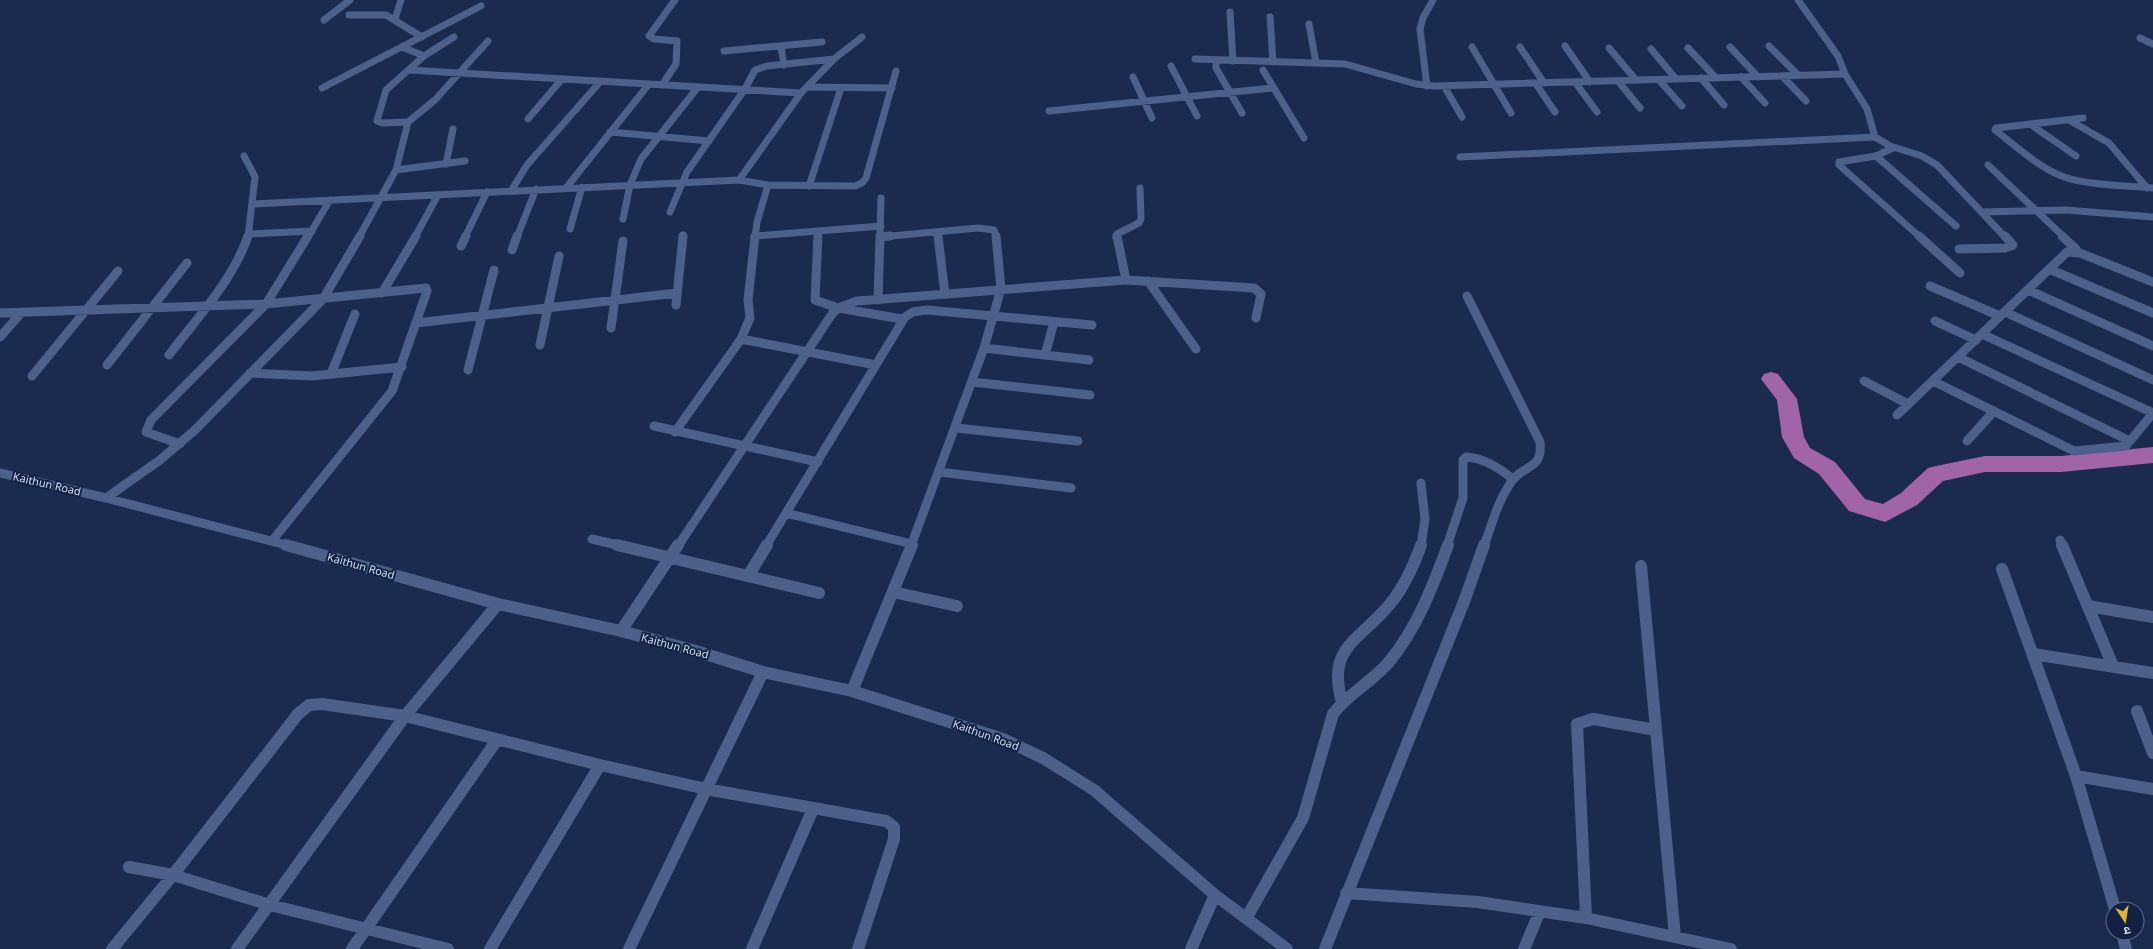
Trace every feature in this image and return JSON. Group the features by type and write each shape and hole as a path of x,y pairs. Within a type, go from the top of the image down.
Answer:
{"street":[{"path":"324,20 350,0"},
{"path":"395,19 401,0"},
{"path":"1426,86 1420,29 1423,18 1433,0"},
{"path":"1798,0 1838,56 1845,74 1867,109 1875,137"},
{"path":"650,33 674,1"},
{"path":"322,88 481,6"},
{"path":"1230,12 1233,60"},
{"path":"349,15 356,17 376,14 388,16 422,37"},
{"path":"1270,17 1273,62"},
{"path":"1310,24 1316,63"},
{"path":"650,33 674,35"},
{"path":"650,33 649,36 654,39 677,41 676,64 662,85"},
{"path":"739,180 806,87 834,59 862,36"},
{"path":"454,37 424,56 386,90 383,96 377,121 386,123 408,122 435,100 488,41"},
{"path":"2140,38 2153,44"},
{"path":"724,51 822,42"},
{"path":"782,46 784,65"},
{"path":"1565,46 1590,82"},
{"path":"1769,46 1798,75"},
{"path":"402,47 424,56"},
{"path":"1472,47 1511,114"},
{"path":"1520,47 1544,83"},
{"path":"1730,47 1758,77"},
{"path":"1609,48 1636,80"},
{"path":"1688,48 1716,78"},
{"path":"1651,49 1676,79"},
{"path":"670,212 681,183 745,89 755,70 762,67 834,59"},
{"path":"1195,59 1350,65 1426,86 1845,74"},
{"path":"1216,60 1216,68 1242,113"},
{"path":"1171,66 1197,116"},
{"path":"409,70 801,93"},
{"path":"1262,70 1304,138"},
{"path":"252,204 739,180 768,185 848,186 862,183 866,178 896,71"},
{"path":"1782,76 1806,102"},
{"path":"1133,77 1152,118"},
{"path":"1741,77 1765,103"},
{"path":"1701,78 1724,105"},
{"path":"528,119 562,79"},
{"path":"1659,80 1682,106"},
{"path":"1618,81 1640,108"},
{"path":"511,191 527,165 600,82"},
{"path":"1575,82 1597,112"},
{"path":"566,188 649,84"},
{"path":"1536,84 1555,112"},
{"path":"1444,86 1462,117"},
{"path":"623,219 630,185 641,159 698,87"},
{"path":"806,87 892,88"},
{"path":"809,186 841,88"},
{"path":"1049,111 1274,88"},
{"path":"2082,118 1996,128 1995,130 2050,171 2078,180 2150,188"},
{"path":"2069,120 2100,137 2114,149 2150,188"},
{"path":"106,498 180,444 323,299 382,198 396,170 408,122"},
{"path":"2030,124 2076,156"},
{"path":"446,164 453,129"},
{"path":"610,132 709,141"},
{"path":"1460,157 1875,137 1893,148 1928,158 1983,212 2013,245 2005,248 1959,249"},
{"path":"1893,148 1876,156 1839,162 1839,165 1960,272"},
{"path":"169,354 207,306 242,254 249,234 255,176 244,156"},
{"path":"1876,156 1956,226"},
{"path":"396,170 465,161"},
{"path":"1988,165 2076,249"},
{"path":"675,432 741,339 750,318 748,300 755,236 757,222 768,185"},
{"path":"570,229 582,187"},
{"path":"1126,280 1116,239 1117,234 1139,223 1141,219 1140,188"},
{"path":"512,250 536,190"},
{"path":"461,246 487,192"},
{"path":"382,293 415,238 438,195"},
{"path":"878,300 881,198"},
{"path":"180,444 146,432 151,420 266,304 330,200"},
{"path":"1983,212 2035,210 2088,211 2152,218"},
{"path":"755,236 881,226"},
{"path":"852,691 912,544 956,428 984,348 1001,289 996,234 994,230 978,228 880,237"},
{"path":"249,234 312,231"},
{"path":"818,231 815,300 838,308 902,319"},
{"path":"938,232 945,294"},
{"path":"676,305 683,234"},
{"path":"611,328 623,241"},
{"path":"1897,415 2067,252 2080,253 2153,282"},
{"path":"540,345 559,256"},
{"path":"107,366 187,263"},
{"path":"2049,269 2153,313"},
{"path":"468,370 481,315 494,270"},
{"path":"32,376 118,271"},
{"path":"622,631 807,352 838,308 857,301 1126,280 1254,288 1261,294 1256,318"},
{"path":"1148,281 1196,349"},
{"path":"1930,286 2002,314 2151,376"},
{"path":"0,313 266,304 426,289 402,367 392,391 272,541"},
{"path":"2028,290 2153,346"},
{"path":"416,323 677,293"},
{"path":"1325,949 1346,893 1465,599 1502,496 1513,479 1538,462 1541,452 1540,442 1467,296"},
{"path":"748,576 818,462 902,319 916,311 927,310 1092,325"},
{"path":"0,337 22,312"},
{"path":"331,374 355,314"},
{"path":"1933,381 2074,452 2126,446 2153,413 1979,337 1935,321"},
{"path":"1045,355 1054,322"},
{"path":"741,339 876,365"},
{"path":"984,348 1089,360"},
{"path":"1958,357 2130,441"},
{"path":"250,373 312,376 402,367"},
{"path":"1864,381 1908,404"},
{"path":"972,382 1090,395"},
{"path":"1968,441 1994,411"},
{"path":"654,426 675,432 818,462"},
{"path":"956,428 1078,441"},
{"path":"1247,917 1303,818 1333,714 1342,702 1388,663 1408,635 1433,585 1463,498 1464,460 1466,457 1479,458 1501,469 1513,479"},
{"path":"939,472 1071,488"},
{"name":"Kaithun Road","path":"0,473 106,498 272,541 498,604 622,631 696,651 763,672 852,691 1003,739 1043,758 1094,790 1215,895 1247,917 1287,949"},
{"path":"1342,702 1336,688 1335,673 1342,654 1355,638 1374,622 1392,602 1423,541 1425,523 1421,483"},
{"path":"786,513 912,544"},
{"path":"592,539 819,593"},
{"path":"2060,540 2113,666"},
{"path":"1641,566 1675,937"},
{"path":"2002,570 2076,776 2113,901"},
{"path":"893,592 957,606"},
{"path":"237,949 404,716 498,604"},
{"path":"2088,606 2153,617"},
{"path":"2033,654 2153,673"},
{"path":"629,949 763,672"},
{"path":"112,949 174,875 298,714 309,705 322,704 404,716 600,765 706,789 813,810 886,821 894,827 894,839 858,949"},
{"path":"2137,711 2153,753"},
{"path":"1586,918 1577,724 1585,720 1593,719 1656,730"},
{"path":"352,949 497,740"},
{"path":"490,949 600,765"},
{"path":"2076,776 2153,789"},
{"path":"752,949 813,810"},
{"path":"129,867 174,875 270,905 448,949"},
{"path":"1346,893 1478,902 1540,911 1586,918 1731,949"},
{"path":"1191,949 1215,895"},
{"path":"1524,949 1540,911"}],"waterway":[{"path":"1771,379 1787,399 1793,437 1802,453 1827,468 1857,505 1885,513 1909,499 1936,474 1985,464 2061,464 2153,455"}]}
